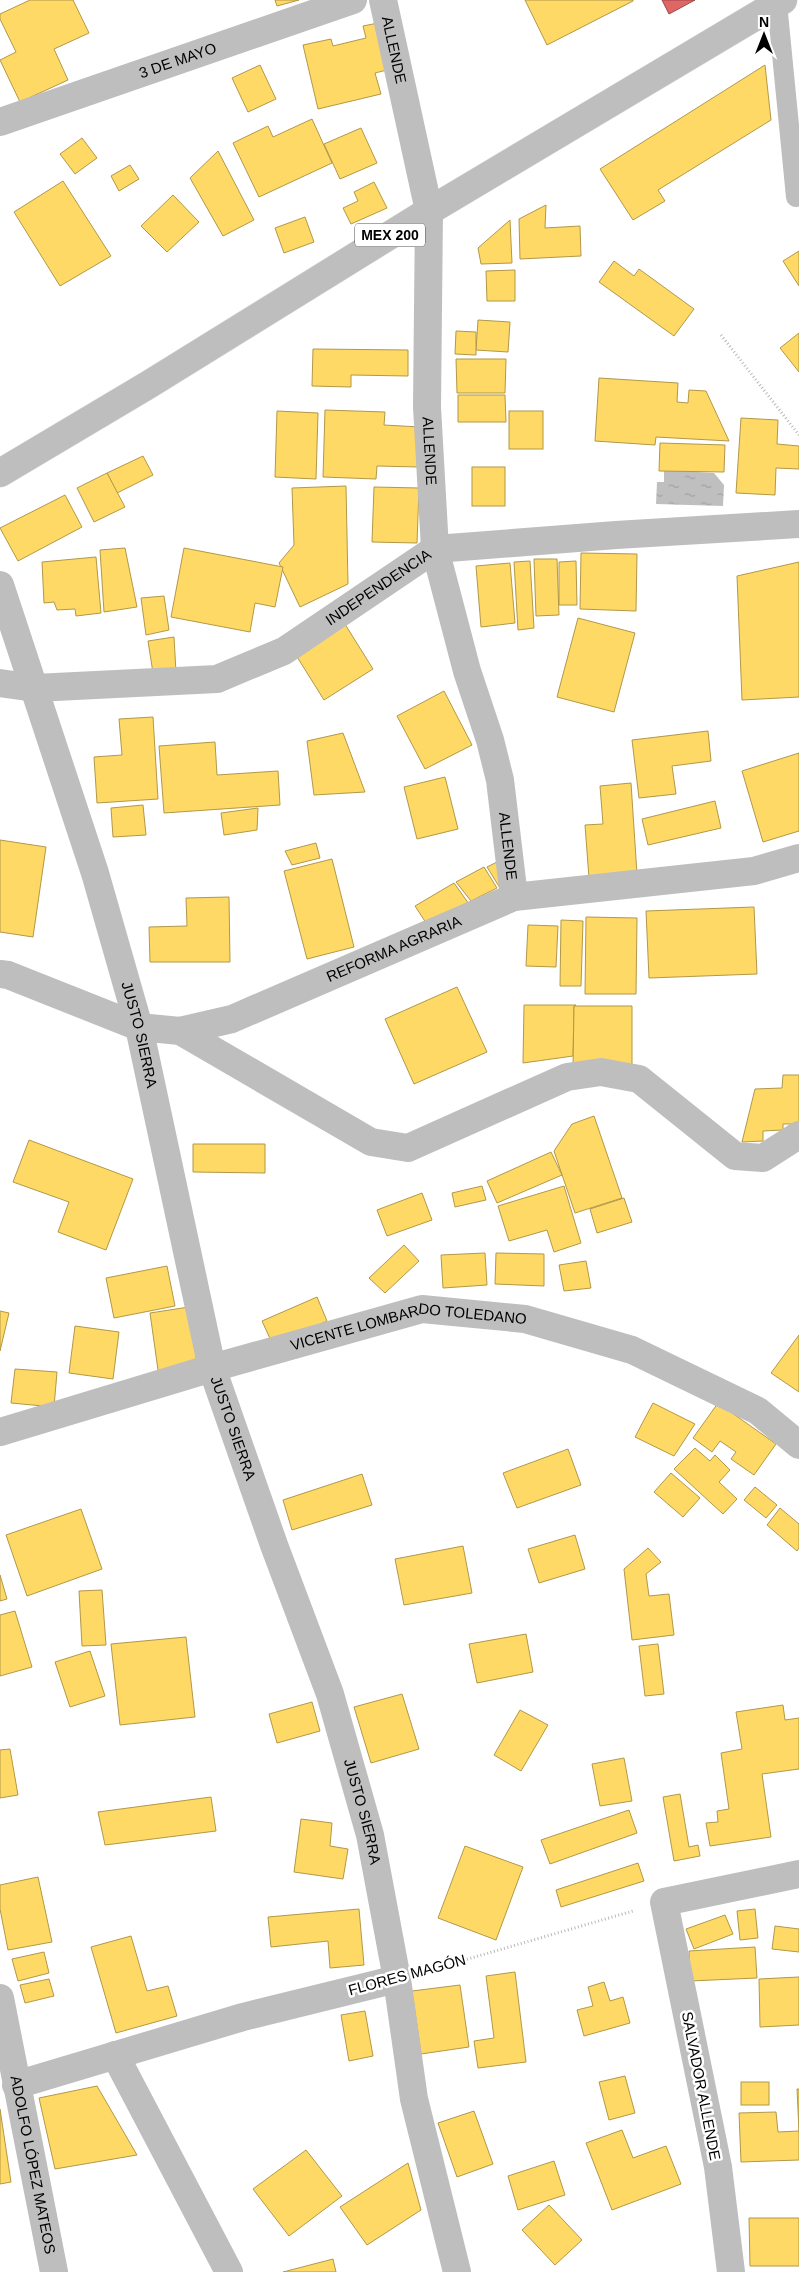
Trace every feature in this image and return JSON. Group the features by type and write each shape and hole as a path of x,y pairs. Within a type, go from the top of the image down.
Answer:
{"main road":[{"name":"3 DE MAYO","path":"0,122 354,0"},
{"name":"ALLENDE","path":"383,0 429,211 427,407 435,549 467,671 490,740 500,780 514,897"},
{"name":"MEX 200","path":"0,473 148,385 429,211 780,2"},
{"name":"INDEPENDENCIA","path":"0,683 35,688 217,679 284,651 435,549 616,535 799,524"},
{"name":"JUSTO SIERRA","path":"0,585 95,873 139,1028 212,1368 274,1545 330,1694 370,1835 397,1979 414,2099 457,2272"},
{"name":"REFORMA AGRARIA","path":"0,974 8,975 139,1028 180,1031 232,1018 514,897 754,871 799,858"},
{"path":"180,1031 371,1142 408,1148 567,1077 601,1072 639,1079 735,1156 763,1158 799,1135"},
{"name":"VICENTE LOMBARDO TOLEDANO","path":"0,1432 212,1368 422,1309 524,1319 632,1350 758,1411 799,1445"},
{"path":"664,1902 799,1874"},
{"name":"SALVADOR ALLENDE","path":"664,1902 718,2167 731,2272"},
{"name":"FLORES MAGÓN","path":"16,2085 243,2017 397,1979"},
{"name":"ADOLFO LÓPEZ MATEOS","path":"0,1998 54,2272"},
{"path":"116,2056 229,2272"}],"lane":[{"path":"780,2 796,197"}],"path":[{"path":"721,335 799,435"},
{"name":"FLORES MAGÓN","path":"397,1979 664,1902"}],"water":[{"path":"664,470 714,473 724,485 723,506 656,504 657,482 664,482"}],"building: Viviendas":[{"path":"30,0 73,0 89,33 54,49 68,80 20,102 0,60 16,52 0,19 0,14"},
{"path":"275,0 299,0 277,6"},
{"path":"525,0 633,0 633,1 547,45"},
{"path":"383,22 395,68 375,73 381,94 318,109 303,45 331,39 333,46 366,38 363,26"},
{"path":"260,65 276,99 248,112 232,78"},
{"path":"765,65 771,120 658,190 665,201 633,220 600,169"},
{"path":"312,119 332,163 259,197 233,143 268,126 273,137"},
{"path":"361,128 377,163 340,179 324,144"},
{"path":"82,138 97,158 75,174 60,154"},
{"path":"218,151 254,220 223,236 190,178"},
{"path":"130,165 139,179 119,191 111,176"},
{"path":"63,181 111,256 60,286 14,212"},
{"path":"374,182 387,208 351,224 343,208 358,201 354,192"},
{"path":"173,195 199,222 167,252 141,226"},
{"path":"546,205 545,228 580,226 581,256 520,259 519,219"},
{"path":"305,217 314,242 284,253 275,228"},
{"path":"510,220 512,263 481,264 478,248"},
{"path":"799,251 799,286 783,261"},
{"path":"614,261 634,276 639,269 694,309 674,336 599,282"},
{"path":"515,270 515,301 487,301 486,271"},
{"path":"478,320 510,322 508,352 476,350"},
{"path":"456,331 476,332 476,355 455,354"},
{"path":"799,333 799,372 780,348"},
{"path":"313,349 408,350 408,376 351,375 351,387 312,386"},
{"path":"456,359 506,359 505,393 457,393"},
{"path":"599,378 678,383 677,402 688,403 689,390 706,391 729,441 656,437 655,445 595,441"},
{"path":"458,395 505,395 506,422 458,422"},
{"path":"325,410 385,412 384,425 420,427 419,467 377,466 376,479 323,477"},
{"path":"277,411 318,413 316,479 275,477"},
{"path":"509,411 543,411 543,449 509,449"},
{"path":"741,418 778,420 777,444 799,446 799,469 776,468 775,495 736,493"},
{"path":"660,443 725,445 724,472 659,471"},
{"path":"143,456 153,475 117,493 107,473"},
{"path":"472,467 505,467 505,506 472,506"},
{"path":"107,473 125,507 94,522 77,488"},
{"path":"346,486 348,584 300,607 279,563 294,545 292,488"},
{"path":"374,487 419,488 417,543 372,542"},
{"path":"65,495 82,527 18,561 0,528"},
{"path":"125,548 137,607 104,612 100,550"},
{"path":"184,548 283,567 275,607 255,603 250,632 171,617"},
{"path":"581,553 637,554 636,611 580,609"},
{"path":"96,557 101,613 76,616 75,609 57,610 54,602 44,603 42,562"},
{"path":"534,559 557,559 559,615 536,616"},
{"path":"530,561 534,628 518,630 514,562"},
{"path":"576,561 577,605 559,605 559,562"},
{"path":"799,562 799,697 742,700 737,576"},
{"path":"510,563 515,623 481,627 476,566"},
{"path":"164,596 169,630 146,635 141,598"},
{"path":"578,618 635,633 614,712 557,697"},
{"path":"343,621 373,669 324,700 294,652"},
{"path":"174,637 176,672 153,673 148,641"},
{"path":"444,691 472,745 425,769 397,716"},
{"path":"153,717 158,799 97,803 94,757 122,755 119,719"},
{"path":"708,731 711,761 672,766 676,794 639,798 632,740"},
{"path":"343,733 365,792 314,795 307,741"},
{"path":"215,742 217,775 278,771 280,805 164,813 159,746"},
{"path":"799,753 799,831 763,842 742,771"},
{"path":"445,777 458,829 417,839 404,787"},
{"path":"631,783 637,874 589,878 585,825 603,824 600,786"},
{"path":"715,801 721,828 648,845 642,819"},
{"path":"143,805 146,835 113,837 111,808"},
{"path":"258,808 257,830 224,835 221,813"},
{"path":"0,840 46,847 33,937 0,932"},
{"path":"316,843 320,858 292,865 285,851"},
{"path":"332,859 354,947 307,959 284,871"},
{"path":"497,862 500,888 487,867"},
{"path":"484,867 497,888 471,901 456,882"},
{"path":"454,883 469,904 430,929 415,906"},
{"path":"229,897 230,962 150,962 149,927 187,926 186,898"},
{"path":"754,907 757,974 649,978 646,911"},
{"path":"586,917 637,918 636,994 585,994"},
{"path":"561,920 583,921 581,986 560,986"},
{"path":"528,925 558,926 556,967 526,966"},
{"path":"457,987 487,1052 414,1084 385,1019"},
{"path":"524,1005 576,1005 574,1006 573,1056 523,1063"},
{"path":"574,1006 632,1006 632,1068 573,1068"},
{"path":"783,1075 799,1075 799,1124 783,1124 783,1130 763,1131 763,1141 742,1142 755,1089 782,1088"},
{"path":"594,1116 622,1198 575,1213 554,1151 572,1124"},
{"path":"29,1140 133,1179 106,1250 58,1232 69,1202 13,1182"},
{"path":"193,1144 265,1144 265,1173 193,1172"},
{"path":"551,1152 562,1175 497,1203 487,1181"},
{"path":"482,1186 486,1200 455,1207 452,1193"},
{"path":"564,1186 581,1243 554,1252 547,1230 509,1241 498,1206"},
{"path":"422,1193 432,1220 387,1236 377,1210"},
{"path":"624,1198 632,1222 597,1233 590,1209"},
{"path":"404,1245 419,1261 385,1293 369,1278"},
{"path":"485,1253 487,1285 443,1288 441,1255"},
{"path":"496,1253 544,1254 544,1286 495,1284"},
{"path":"586,1261 591,1288 564,1291 559,1265"},
{"path":"167,1266 175,1306 114,1318 106,1278"},
{"path":"317,1297 327,1321 273,1345 262,1321"},
{"path":"189,1307 198,1371 159,1377 150,1313"},
{"path":"0,1311 9,1313 0,1351"},
{"path":"75,1326 119,1332 113,1379 69,1373"},
{"path":"799,1335 799,1392 771,1373"},
{"path":"15,1369 57,1372 54,1407 11,1403"},
{"path":"653,1403 695,1424 674,1456 635,1437"},
{"path":"718,1403 776,1444 754,1475 731,1459 736,1452 720,1441 712,1452 693,1438"},
{"path":"695,1448 710,1461 715,1455 730,1470 719,1482 737,1499 723,1514 674,1469"},
{"path":"568,1449 581,1485 517,1508 503,1473"},
{"path":"671,1473 700,1498 683,1517 654,1492"},
{"path":"362,1474 372,1505 292,1530 283,1500"},
{"path":"755,1487 777,1505 766,1518 744,1500"},
{"path":"780,1508 799,1524 799,1548 797,1551 767,1525"},
{"path":"81,1509 102,1569 27,1596 6,1535"},
{"path":"575,1535 585,1569 539,1583 528,1549"},
{"path":"463,1546 472,1593 404,1605 395,1559"},
{"path":"648,1548 661,1562 646,1574 649,1596 669,1594 674,1635 632,1640 624,1569"},
{"path":"0,1575 7,1599 0,1601"},
{"path":"102,1590 106,1645 82,1646 79,1591"},
{"path":"15,1611 32,1667 0,1676 0,1615"},
{"path":"526,1634 533,1672 477,1683 469,1644"},
{"path":"186,1637 195,1717 120,1725 111,1644"},
{"path":"658,1644 664,1694 645,1696 639,1646"},
{"path":"90,1651 105,1696 70,1707 55,1662"},
{"path":"402,1694 419,1749 371,1763 354,1707"},
{"path":"312,1702 320,1731 277,1743 269,1714"},
{"path":"783,1705 785,1720 799,1718 799,1769 762,1774 771,1837 710,1846 706,1823 718,1822 717,1811 729,1809 721,1753 742,1749 736,1712"},
{"path":"520,1710 548,1725 521,1771 494,1755"},
{"path":"10,1749 18,1795 0,1798 0,1750"},
{"path":"624,1758 632,1801 600,1806 592,1764"},
{"path":"680,1794 689,1847 698,1845 700,1856 674,1861 663,1797"},
{"path":"211,1797 216,1831 105,1845 98,1812"},
{"path":"629,1810 637,1833 550,1864 541,1840"},
{"path":"301,1819 332,1823 330,1846 348,1849 343,1879 294,1872"},
{"path":"465,1846 523,1867 496,1940 438,1918"},
{"path":"638,1863 644,1881 561,1907 556,1890"},
{"path":"38,1877 52,1942 8,1950 0,1909 0,1885"},
{"path":"359,1909 364,1965 330,1968 328,1941 271,1947 268,1917"},
{"path":"755,1909 758,1938 740,1940 737,1911"},
{"path":"725,1915 733,1934 694,1949 686,1929"},
{"path":"775,1926 799,1929 799,1952 772,1949"},
{"path":"131,1936 147,1991 168,1986 177,2016 116,2033 91,1947"},
{"path":"755,1947 757,1978 690,1981 689,1951"},
{"path":"44,1952 49,1973 18,1981 12,1959"},
{"path":"515,1972 526,2062 478,2068 474,2041 494,2038 486,1976"},
{"path":"799,1977 799,2025 760,2027 759,1979"},
{"path":"49,1979 54,1996 25,2003 20,1985"},
{"path":"604,1982 610,2001 623,1997 630,2023 584,2036 577,2010 593,2006 588,1987"},
{"path":"460,1985 469,2047 421,2054 412,1991"},
{"path":"365,2011 373,2056 349,2061 341,2015"},
{"path":"625,2076 635,2113 609,2120 599,2082"},
{"path":"741,2082 769,2082 769,2105 741,2105"},
{"path":"97,2086 137,2155 55,2169 39,2098"},
{"path":"797,2089 799,2089 799,2131"},
{"path":"0,2109 11,2182 0,2184"},
{"path":"474,2111 493,2164 457,2177 438,2123"},
{"path":"776,2112 778,2132 799,2131 799,2160 741,2162 739,2113"},
{"path":"622,2130 633,2158 666,2146 681,2184 612,2210 586,2143"},
{"path":"306,2150 342,2196 289,2236 253,2189"},
{"path":"554,2161 565,2195 518,2210 508,2176"},
{"path":"408,2163 421,2210 367,2245 340,2207"},
{"path":"549,2205 582,2240 555,2265 522,2230"},
{"path":"749,2218 799,2218 799,2266 750,2266"},
{"path":"333,2259 336,2272 283,2272"}],"building: Comercios":[{"path":"662,0 695,0 669,14"}]}
